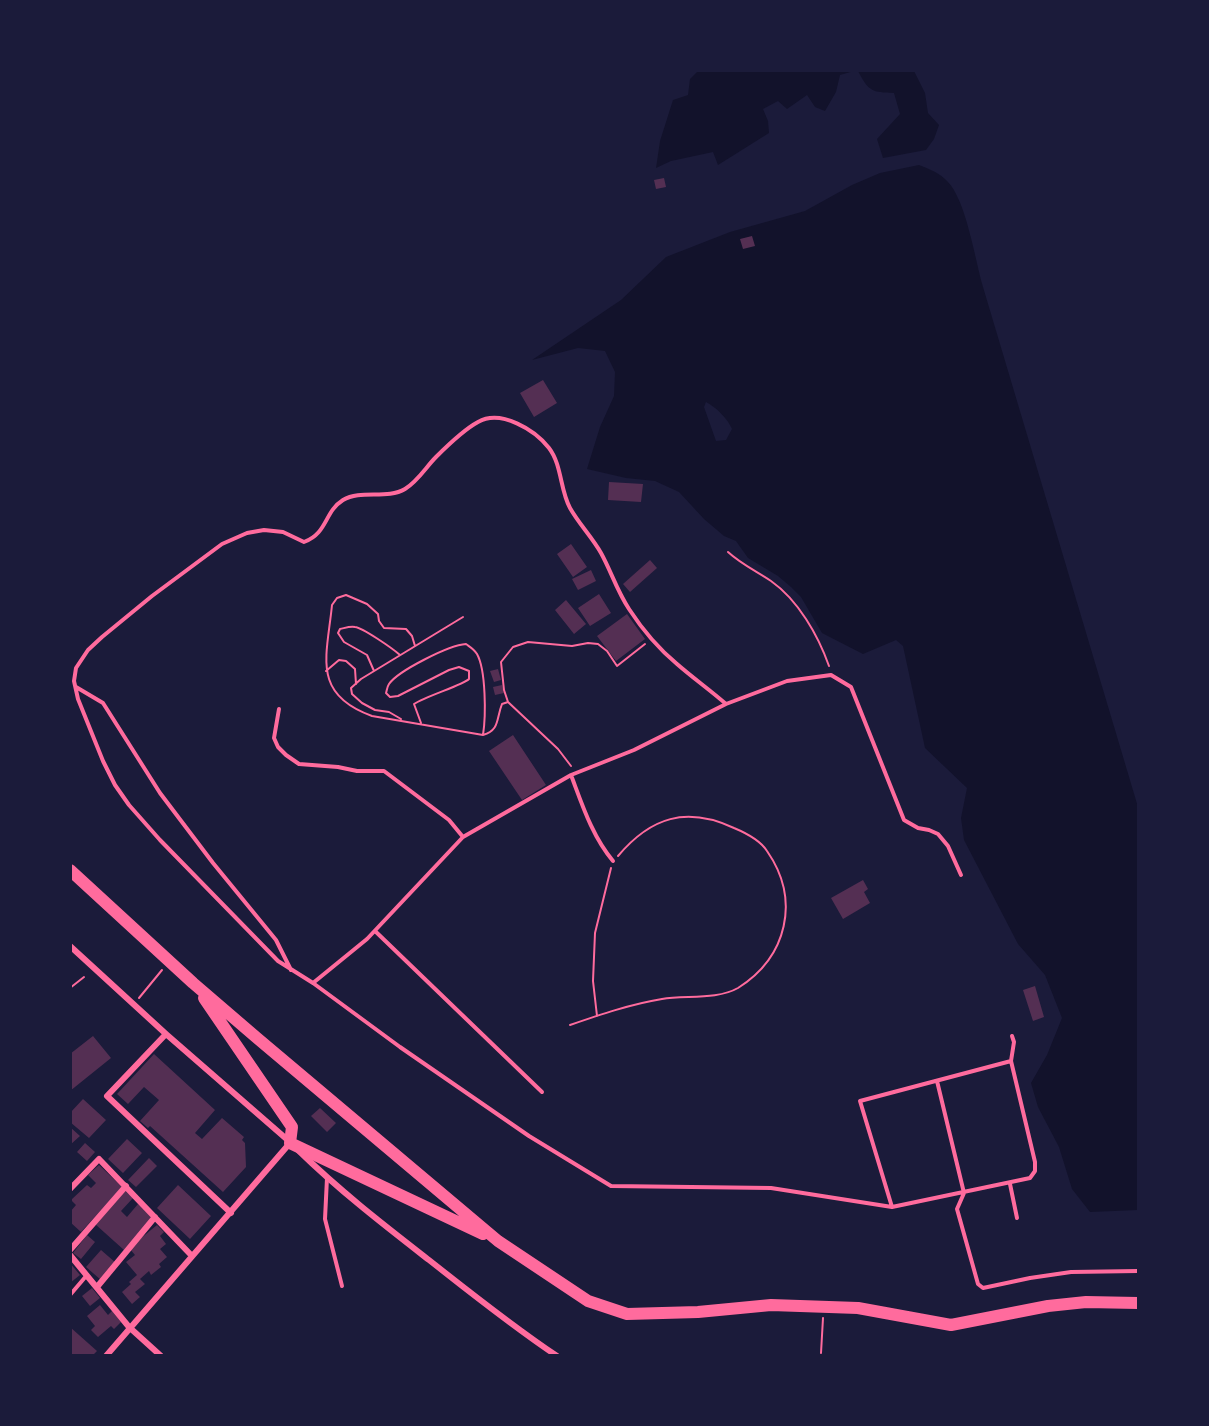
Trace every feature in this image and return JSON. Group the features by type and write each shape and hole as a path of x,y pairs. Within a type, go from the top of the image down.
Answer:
{"main road":[{"path":"70,870 193,982 498,1241 588,1301 627,1314 698,1312 771,1305 858,1308 951,1325 1048,1306 1086,1302 1138,1303"},
{"path":"193,982 292,1127 290,1143 498,1241"}],"street":[{"path":"70,946 327,1178 517,1329 557,1356"},
{"path":"166,1034 107,1096 231,1213"},
{"path":"106,1356 290,1143"},
{"path":"70,1189 99,1159 192,1257"},
{"path":"126,1186 70,1253 129,1328 161,1356"},
{"path":"97,1287 155,1217"}],"lane":[{"path":"726,704 676,663 630,610 617,590 600,552 568,505 555,458 550,449 528,429 508,420 494,418 479,421 435,458 416,480 400,492 353,496 344,500 335,507 320,533 311,539 304,542 283,532 264,530 247,533 222,544 139,606 88,650 76,668 74,681 78,699 104,761 115,785 129,805 257,941 291,970 313,983 400,1047 529,1136 610,1186 771,1188 892,1207 1030,1178 1035,1171 1035,1162 1011,1061 1014,1042 1012,1036"},
{"path":"313,983 375,931 463,837 571,775 634,750 726,704 787,681 831,675 851,687 904,820 918,828 939,834 948,846 961,875"},
{"path":"76,687 103,703 160,793 276,940 291,970"},
{"path":"279,709 274,738 278,747 286,755 299,764 357,771 384,771 449,819 463,837"},
{"path":"571,775 584,811 598,839 613,861"},
{"path":"375,931 542,1092"},
{"path":"892,1207 860,1101 1011,1061"},
{"path":"936,1081 964,1193 957,1209 978,1284 983,1288 1071,1272 1138,1271"},
{"path":"327,1178 325,1219 342,1286"},
{"path":"1010,1184 1017,1218"},
{"path":"70,1295 87,1275"}],"path":[{"path":"728,552 786,594 799,609 813,631 831,675"},
{"path":"415,646 412,636 406,629 384,627 379,621 378,614 367,604 346,595 337,598 332,605 326,671 329,682 345,702 372,716 483,735 496,728 502,704 508,702"},
{"path":"403,721 389,711 375,710 362,703 352,694 351,688 399,655 464,617"},
{"path":"374,671 366,655 341,639 338,633 340,629 357,627 382,641 399,655"},
{"path":"571,775 571,766 558,749 508,702 504,690 501,662 513,647 528,642 572,646 588,643 598,644 607,651 617,666 653,639"},
{"path":"421,723 414,704 438,692 465,683 469,678 469,670 459,667 449,670 398,696 390,697 386,693 387,686 396,677 447,648 466,645 472,648 481,665 486,715 483,735"},
{"path":"326,671 339,660 346,661 355,669 356,684"},
{"path":"570,1025 660,999 720,994 736,989 765,965 776,952 783,934 786,902 778,870 767,850 745,832 723,822 700,816 662,820 644,830 629,843 613,861 596,933 593,981 597,1016"},
{"path":"139,998 162,970"},
{"path":"70,988 84,978"},
{"path":"821,1353 823,1312"}],"shaded area":[{"path":"698,71 854,71 840,75 836,92 825,111 815,107 807,95 787,109 778,101 763,109 768,121 769,133 718,165 713,152 671,161 656,168 660,141 673,100 688,95 690,79"},
{"path":"858,71 914,71 925,93 928,113 939,125 934,139 926,150 883,158 877,139 900,114 894,93 872,90"},
{"path":"919,165 944,178 960,201 983,287 1138,807 1138,1210 1090,1212 1072,1189 1059,1147 1038,1107 1031,1083 1047,1055 1062,1018 1045,975 1018,944 964,840 961,818 967,788 925,748 903,646 896,640 863,654 822,633 801,597 791,587 778,576 748,558 736,541 724,536 704,519 679,492 655,481 626,478 587,469 600,427 614,396 615,372 605,351 578,348 532,360 621,300 666,257 730,232 805,211 852,185 880,173","holes":["706,402 718,410 730,425 732,429 726,440 716,441 704,407"]}],"building":[{"path":"664,178 666,187 656,189 654,180"},
{"path":"752,236 755,246 743,249 740,239"},
{"path":"543,380 557,403 534,417 520,393"},
{"path":"609,482 643,484 641,502 608,500"},
{"path":"571,544 587,567 573,577 557,554"},
{"path":"650,560 657,568 630,592 623,584"},
{"path":"591,570 596,581 578,590 572,579"},
{"path":"599,594 611,613 590,626 578,608"},
{"path":"566,600 586,624 574,634 555,610"},
{"path":"627,614 645,639 616,661 597,636"},
{"path":"498,669 501,680 494,682 490,671"},
{"path":"502,685 504,693 495,695 493,687"},
{"path":"513,735 546,785 522,800 489,751"},
{"path":"863,880 868,889 864,892 870,903 843,919 831,898"},
{"path":"1035,986 1044,1017 1033,1021 1023,990"},
{"path":"93,1036 111,1058 70,1091 70,1054"},
{"path":"154,1054 215,1110 195,1133 202,1139 222,1118 244,1137 242,1140 245,1143 246,1167 223,1192 150,1126 148,1128 140,1121 159,1100 144,1087 128,1104 117,1094"},
{"path":"83,1099 106,1120 89,1138 70,1122 70,1113"},
{"path":"320,1108 336,1123 327,1132 311,1116"},
{"path":"70,1127 80,1136 70,1145"},
{"path":"127,1139 142,1153 123,1173 108,1159"},
{"path":"85,1143 95,1152 87,1161 77,1152"},
{"path":"149,1158 157,1166 136,1187 128,1180"},
{"path":"99,1165 122,1187 81,1232 70,1222 72,1215 70,1212 76,1205 71,1200 87,1185 91,1188 96,1183 88,1175"},
{"path":"178,1185 211,1216 190,1239 157,1208"},
{"path":"125,1191 133,1198 121,1211 127,1217 138,1204 153,1217 124,1250 95,1224"},
{"path":"157,1225 164,1232 160,1236 166,1244 160,1249 167,1257 159,1264 161,1267 151,1275 149,1271 140,1279 145,1284 135,1292 140,1297 132,1304 122,1292 137,1275 126,1262 135,1255 129,1248"},
{"path":"87,1235 95,1242 81,1259 73,1253"},
{"path":"101,1250 116,1263 101,1280 86,1267"},
{"path":"70,1263 80,1275 70,1283"},
{"path":"92,1288 100,1298 90,1306 82,1296"},
{"path":"100,1305 108,1315 112,1311 121,1322 114,1329 111,1326 98,1337 91,1330 95,1326 87,1316"},
{"path":"70,1327 97,1351 92,1356 70,1356"}]}
